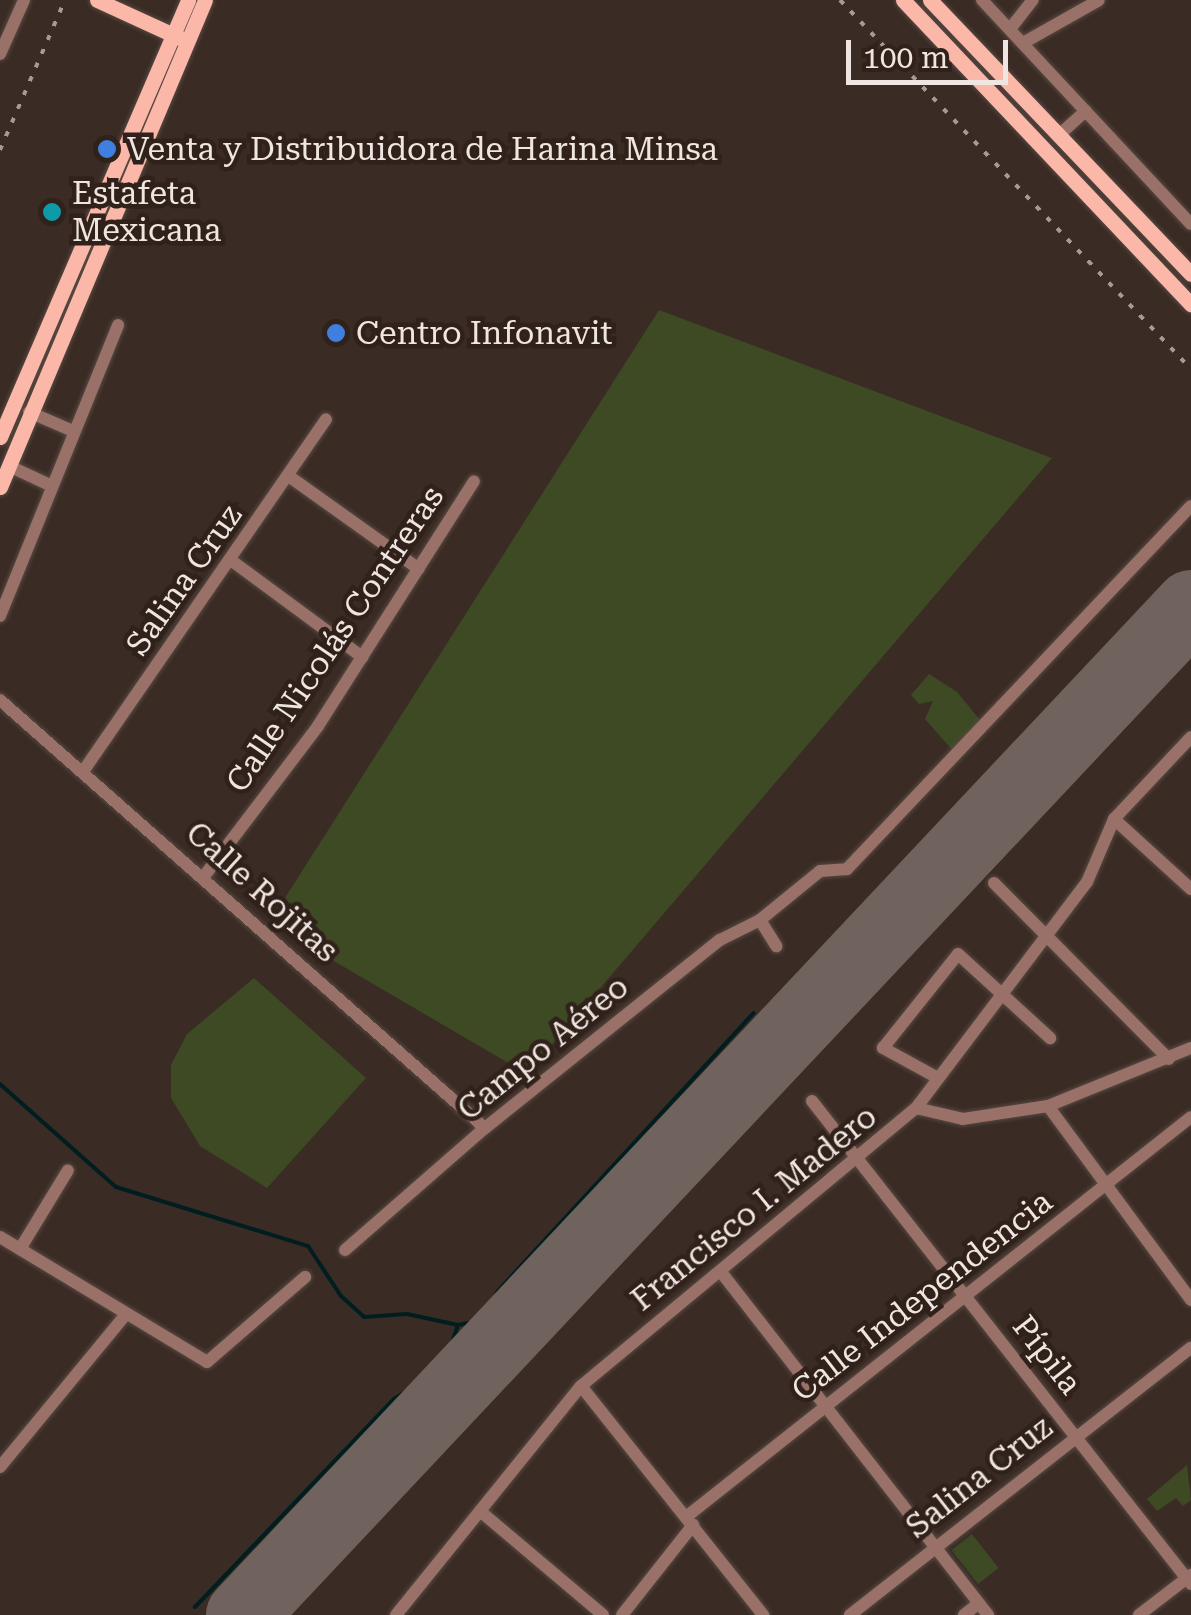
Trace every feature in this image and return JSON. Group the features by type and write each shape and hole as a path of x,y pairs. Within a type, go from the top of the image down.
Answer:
{"main road":[{"path":"97,0 180,38"},
{"path":"3,477 180,38 188,0"},
{"path":"0,437 180,38 205,0"},
{"path":"903,0 1191,306"},
{"path":"931,0 1191,274"}],"street":[{"path":"0,54 24,0"},
{"path":"982,0 1191,224"},
{"path":"1010,29 1033,0"},
{"path":"1022,43 1099,0"},
{"path":"1059,135 1086,111"},
{"path":"0,616 50,484 118,325"},
{"path":"29,412 74,431"},
{"name":"Salina Cruz","path":"84,770 326,420"},
{"path":"3,477 50,484"},
{"path":"290,477 419,569"},
{"name":"Calle Nicolás Contreras","path":"205,876 362,658 474,481"},
{"name":"Campo Aéreo","path":"345,1250 484,1128 720,940 760,920 820,871 847,870 1191,506"},
{"path":"232,561 362,658"},
{"name":"Calle Rojitas","path":"0,700 205,876 484,1128"},
{"path":"1191,737 1114,819 1191,889"},
{"name":"Francisco I. Madero","path":"396,1615 581,1386 858,1161 916,1108 1096,868 1114,819"},
{"path":"994,883 1168,1059"},
{"path":"760,920 776,946"},
{"path":"938,1078 884,1052 884,1044 958,954 1050,1038"},
{"path":"916,1108 963,1119 1048,1106 1191,1048"},
{"name":"Pípila","path":"812,1101 1190,1579"},
{"path":"1048,1106 1191,1300"},
{"name":"Calle Independencia","path":"628,1612 689,1521 1191,1117"},
{"path":"20,1248 68,1170"},
{"path":"0,1237 208,1362 305,1277"},
{"path":"721,1272 988,1615"},
{"path":"0,1468 126,1314"},
{"name":"Salina Cruz","path":"850,1615 1191,1348"},
{"path":"581,1386 763,1615"},
{"path":"480,1511 603,1615"},
{"path":"1139,1615 1190,1579"},
{"path":"964,1615 979,1603"}],"green space":[{"path":"659,310 1052,458 527,1074 269,923"},
{"path":"929,674 957,692 980,720 953,751 925,719 933,701 919,704 911,695"},
{"path":"254,978 366,1078 267,1188 200,1146 171,1098 171,1065 187,1034"},
{"path":"1187,1465 1191,1500 1183,1506 1176,1498 1157,1511 1147,1499"},
{"path":"972,1534 998,1568 978,1584 952,1550"}],"waterway":[{"path":"195,1607 394,1399 444,1367 458,1325 483,1320 497,1292 754,1013"},
{"path":"0,1084 116,1187 308,1246 341,1296 364,1317 407,1314 458,1325"}],"runway":[{"path":"242,1615 1191,606"}],"railway":[{"path":"0,150 65,0"},
{"path":"840,0 1191,369"}],"place":[{"name":"Venta y Distribuidora de Harina Minsa","path":"107,149"},
{"name":"Estafeta Mexicana","path":"52,212"},
{"name":"Centro Infonavit","path":"336,333"}]}
